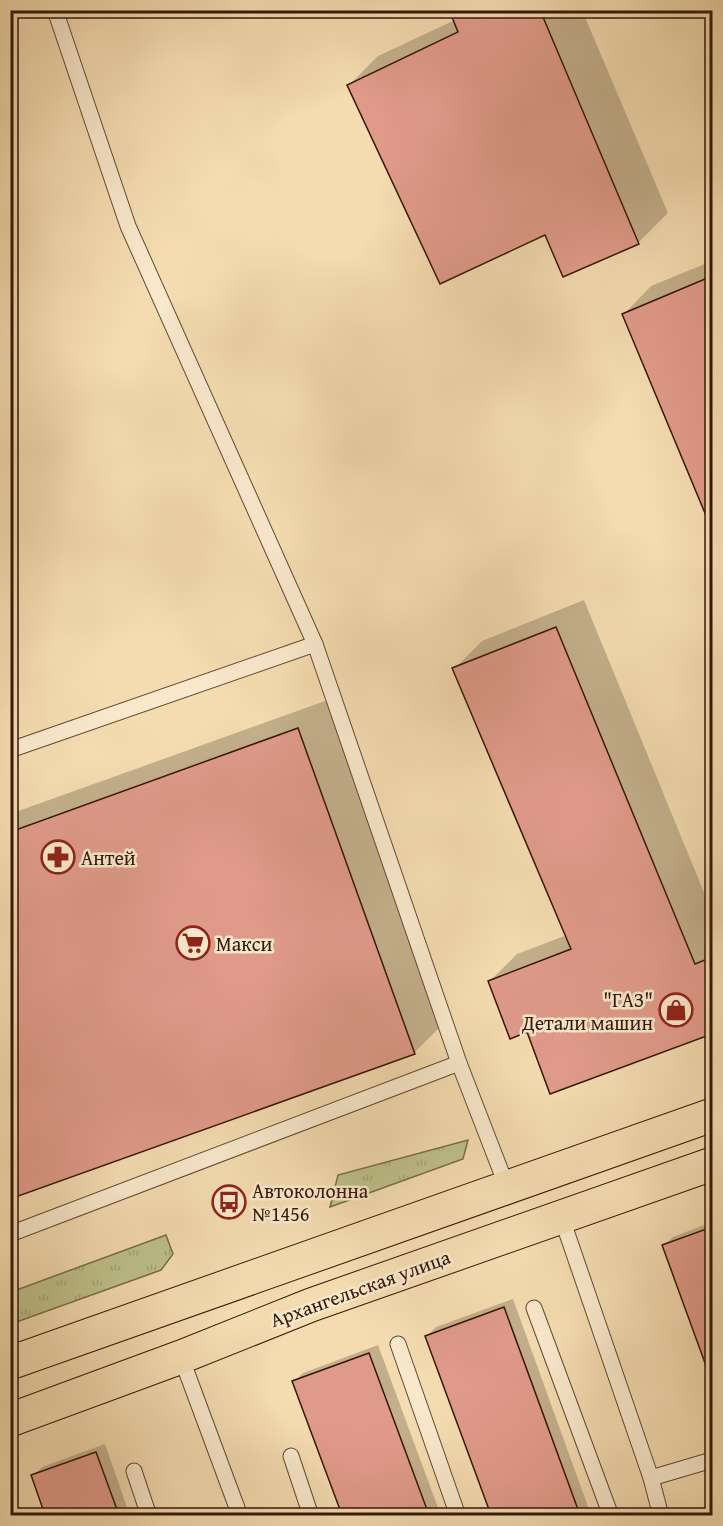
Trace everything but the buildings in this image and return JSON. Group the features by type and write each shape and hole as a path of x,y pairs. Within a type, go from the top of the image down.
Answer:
{"main road":[{"path":"10,1363 712,1115"},
{"name":"Архангельская улица","path":"10,1420 311,1305 712,1164"}],"lane":[{"path":"55,10 128,226 315,644 459,1063 507,1187"},
{"path":"10,750 315,644"},
{"path":"10,1234 459,1063"},
{"path":"561,1216 651,1478 661,1515"},
{"path":"534,1308 611,1515"},
{"path":"398,1344 459,1515"},
{"path":"181,1356 240,1515"},
{"path":"291,1456 312,1515"},
{"path":"651,1478 712,1460"},
{"path":"134,1471 149,1515"},
{"path":"10,1509 13,1515"}],"green space":[{"path":"468,1140 463,1159 330,1207 338,1175"},
{"path":"166,1235 173,1254 161,1270 11,1324 11,1292"}],"place":[{"name":"Антей","path":"58,857"},
{"name":"Макси","path":"193,943"},
{"name":"\"ГАЗ\" Детали машин","path":"676,1010"},
{"name":"Автоколонна №1456","path":"229,1202"}]}
